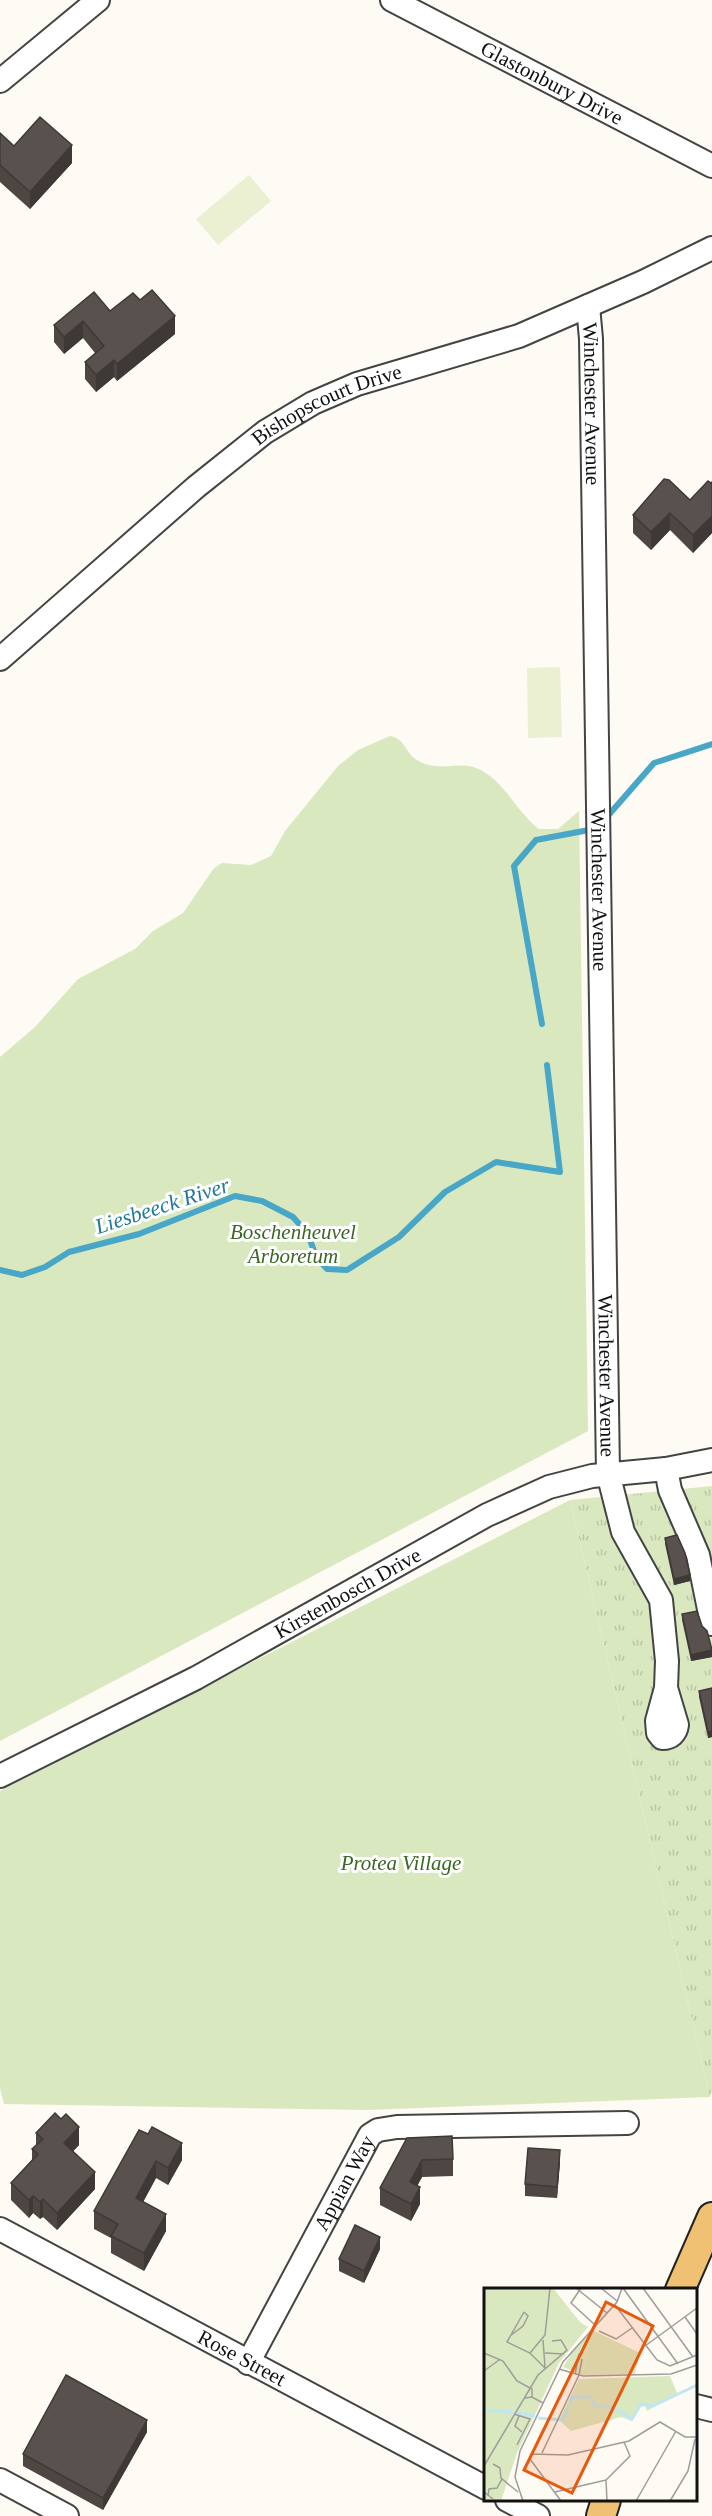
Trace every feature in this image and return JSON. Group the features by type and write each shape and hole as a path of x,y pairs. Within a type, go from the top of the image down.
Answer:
{"main road":[{"path":"680,2288 712,2217"},
{"path":"600,2516 605,2501"}],"street":[{"path":"0,81 98,0"},
{"name":"Glastonbury Drive","path":"392,0 712,166"},
{"name":"Bishopscourt Drive","path":"0,659 196,487 265,432 313,403 357,384 519,336 712,248"},
{"name":"Winchester Avenue","path":"588,306 591,339 608,1473 623,1532 661,1600 666,1632 666,1688"},
{"name":"Kirstenbosch Drive","path":"0,1776 195,1678 487,1515 549,1486 608,1473 666,1469 712,1460"},
{"path":"666,1469 670,1490 698,1555 712,1624"},
{"name":"Appian Way","path":"248,2363 370,2135 397,2127 627,2123"},
{"name":"Rose Street","path":"0,2229 484,2487"},
{"path":"697,2406 712,2410"},
{"path":"0,2480 67,2516"},
{"path":"511,2501 538,2516"}],"green space":[{"path":"249,175 271,201 218,245 196,219"},
{"path":"560,667 562,737 528,738 527,668"},
{"name":"Boschenheuvel Arboretum","path":"390,736 399,740 413,757 425,764 469,766 486,773 539,829 558,829 579,811 588,1431 0,1741 0,1057 35,1027 78,979 135,949 153,931 183,913 214,868 222,863 251,865 271,856 285,831 338,766 358,750"},
{"path":"712,1486 712,2092 710,2097 570,1500"},
{"name":"Protea Village","path":"570,1500 710,2097 367,2110 4,2104 0,2088 0,1791"}],"building":[{"path":"40,117 72,145 30,192 0,165 0,133 14,146"},
{"path":"152,290 175,316 117,364 114,360 96,375 85,362 104,346 83,321 64,337 54,325 94,292 110,311 133,293 140,300"},
{"path":"664,479 669,480 690,500 708,481 712,482 712,516 693,535 670,513 651,532 633,515"},
{"path":"677,1535 685,1553 690,1575 674,1579 665,1538"},
{"path":"697,1611 702,1626 707,1631 712,1650 691,1655 682,1614"},
{"path":"712,1688 712,1731 708,1732 699,1691"},
{"path":"55,2113 61,2119 66,2114 79,2127 64,2143 95,2172 57,2213 43,2199 40,2202 33,2196 29,2200 11,2183 38,2154 32,2149 43,2139 36,2133"},
{"path":"152,2127 182,2143 168,2168 156,2161 136,2198 166,2214 144,2253 111,2236 118,2224 94,2211 139,2130 148,2134"},
{"path":"452,2136 453,2159 422,2160 410,2182 420,2187 411,2204 380,2188 407,2138"},
{"path":"528,2148 560,2150 557,2187 525,2184"},
{"path":"355,2225 380,2237 364,2271 339,2259"},
{"path":"66,2375 147,2420 103,2498 23,2454"}],"waterway":[{"path":"606,818 654,763 712,744"},
{"path":"542,1024 514,866 536,840 594,829"},
{"name":"Liesbeeck River","path":"0,1270 22,1275 45,1267 69,1252 139,1234 235,1196 262,1201 293,1217 308,1234 316,1257 327,1269 347,1270 399,1237 445,1192 496,1162 560,1172 547,1065"}]}
